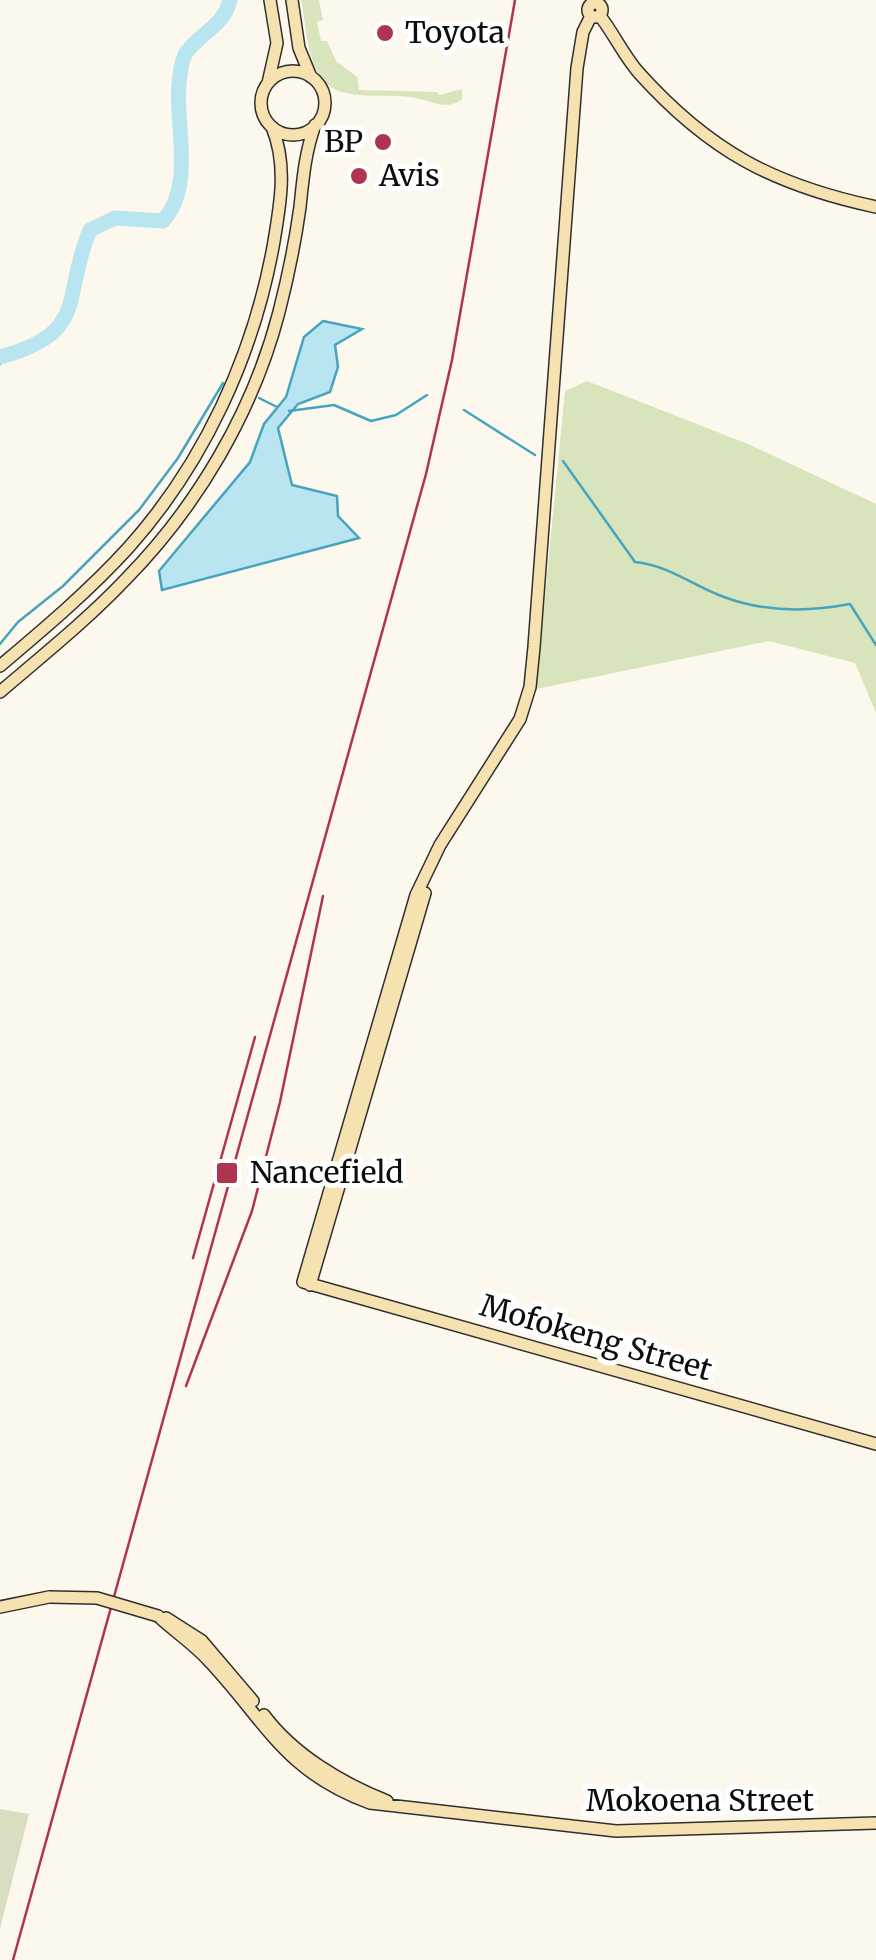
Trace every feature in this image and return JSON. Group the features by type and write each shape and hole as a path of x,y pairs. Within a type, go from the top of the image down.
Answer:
{"main road":[{"path":"0,666 90,587 131,544 172,491 211,427 249,341 268,274 279,212 282,165 261,104 277,35 270,0"},
{"path":"0,692 106,600 144,561 222,451 255,384 290,270 305,156 323,112 324,99 299,48 292,0"},
{"path":"597,9 637,70 679,112 724,148 770,176 827,196 876,206"},
{"name":"Mofokeng Street","path":"597,9 583,32 577,68 530,687 520,719 428,867 411,910 306,1284 876,1444"},
{"path":"268,84 288,72 310,77"},
{"path":"272,127 293,135 315,126"},
{"name":"Mokoena Street","path":"0,1607 49,1597 97,1598 158,1616 218,1657 290,1744 360,1789 405,1807 638,1832 876,1823"}],"green space":[{"path":"301,0 319,0 323,20 317,22 321,41 327,41 336,61 357,77 359,90 439,95 462,89 462,99 444,105 333,88 323,80 311,56"},
{"path":"587,381 748,444 876,504 876,713 855,663 769,641 536,689 565,391"},
{"path":"0,1809 29,1814 0,1929"}],"water":[{"path":"323,321 362,329 335,345 338,367 330,392 298,404 278,428 292,485 337,496 338,516 359,538 162,590 159,571 250,462 264,424 286,397 304,337"}],"waterway":[{"path":"0,357 29,347 61,323 90,230 115,218 163,221 173,207 181,173 178,101 183,60 223,16 230,0"},
{"path":"0,364 3,356"},
{"path":"0,644 18,622 63,586 139,510 178,458 223,383"},
{"path":"289,411 334,405 371,421 396,415 427,395"},
{"path":"259,398 277,407"},
{"path":"464,410 535,455"},
{"path":"563,461 635,562 659,567 724,597 755,606 802,609 850,604 876,645"}],"railway":[{"path":"13,1960 426,474 452,360 515,0"},
{"path":"186,1386 252,1211 280,1102 323,896"},
{"path":"193,1258 255,1037"}],"place":[{"name":"Toyota","path":"385,33"},
{"name":"BP","path":"383,142"},
{"name":"Avis","path":"359,176"},
{"name":"Nancefield","path":"227,1173"}]}
